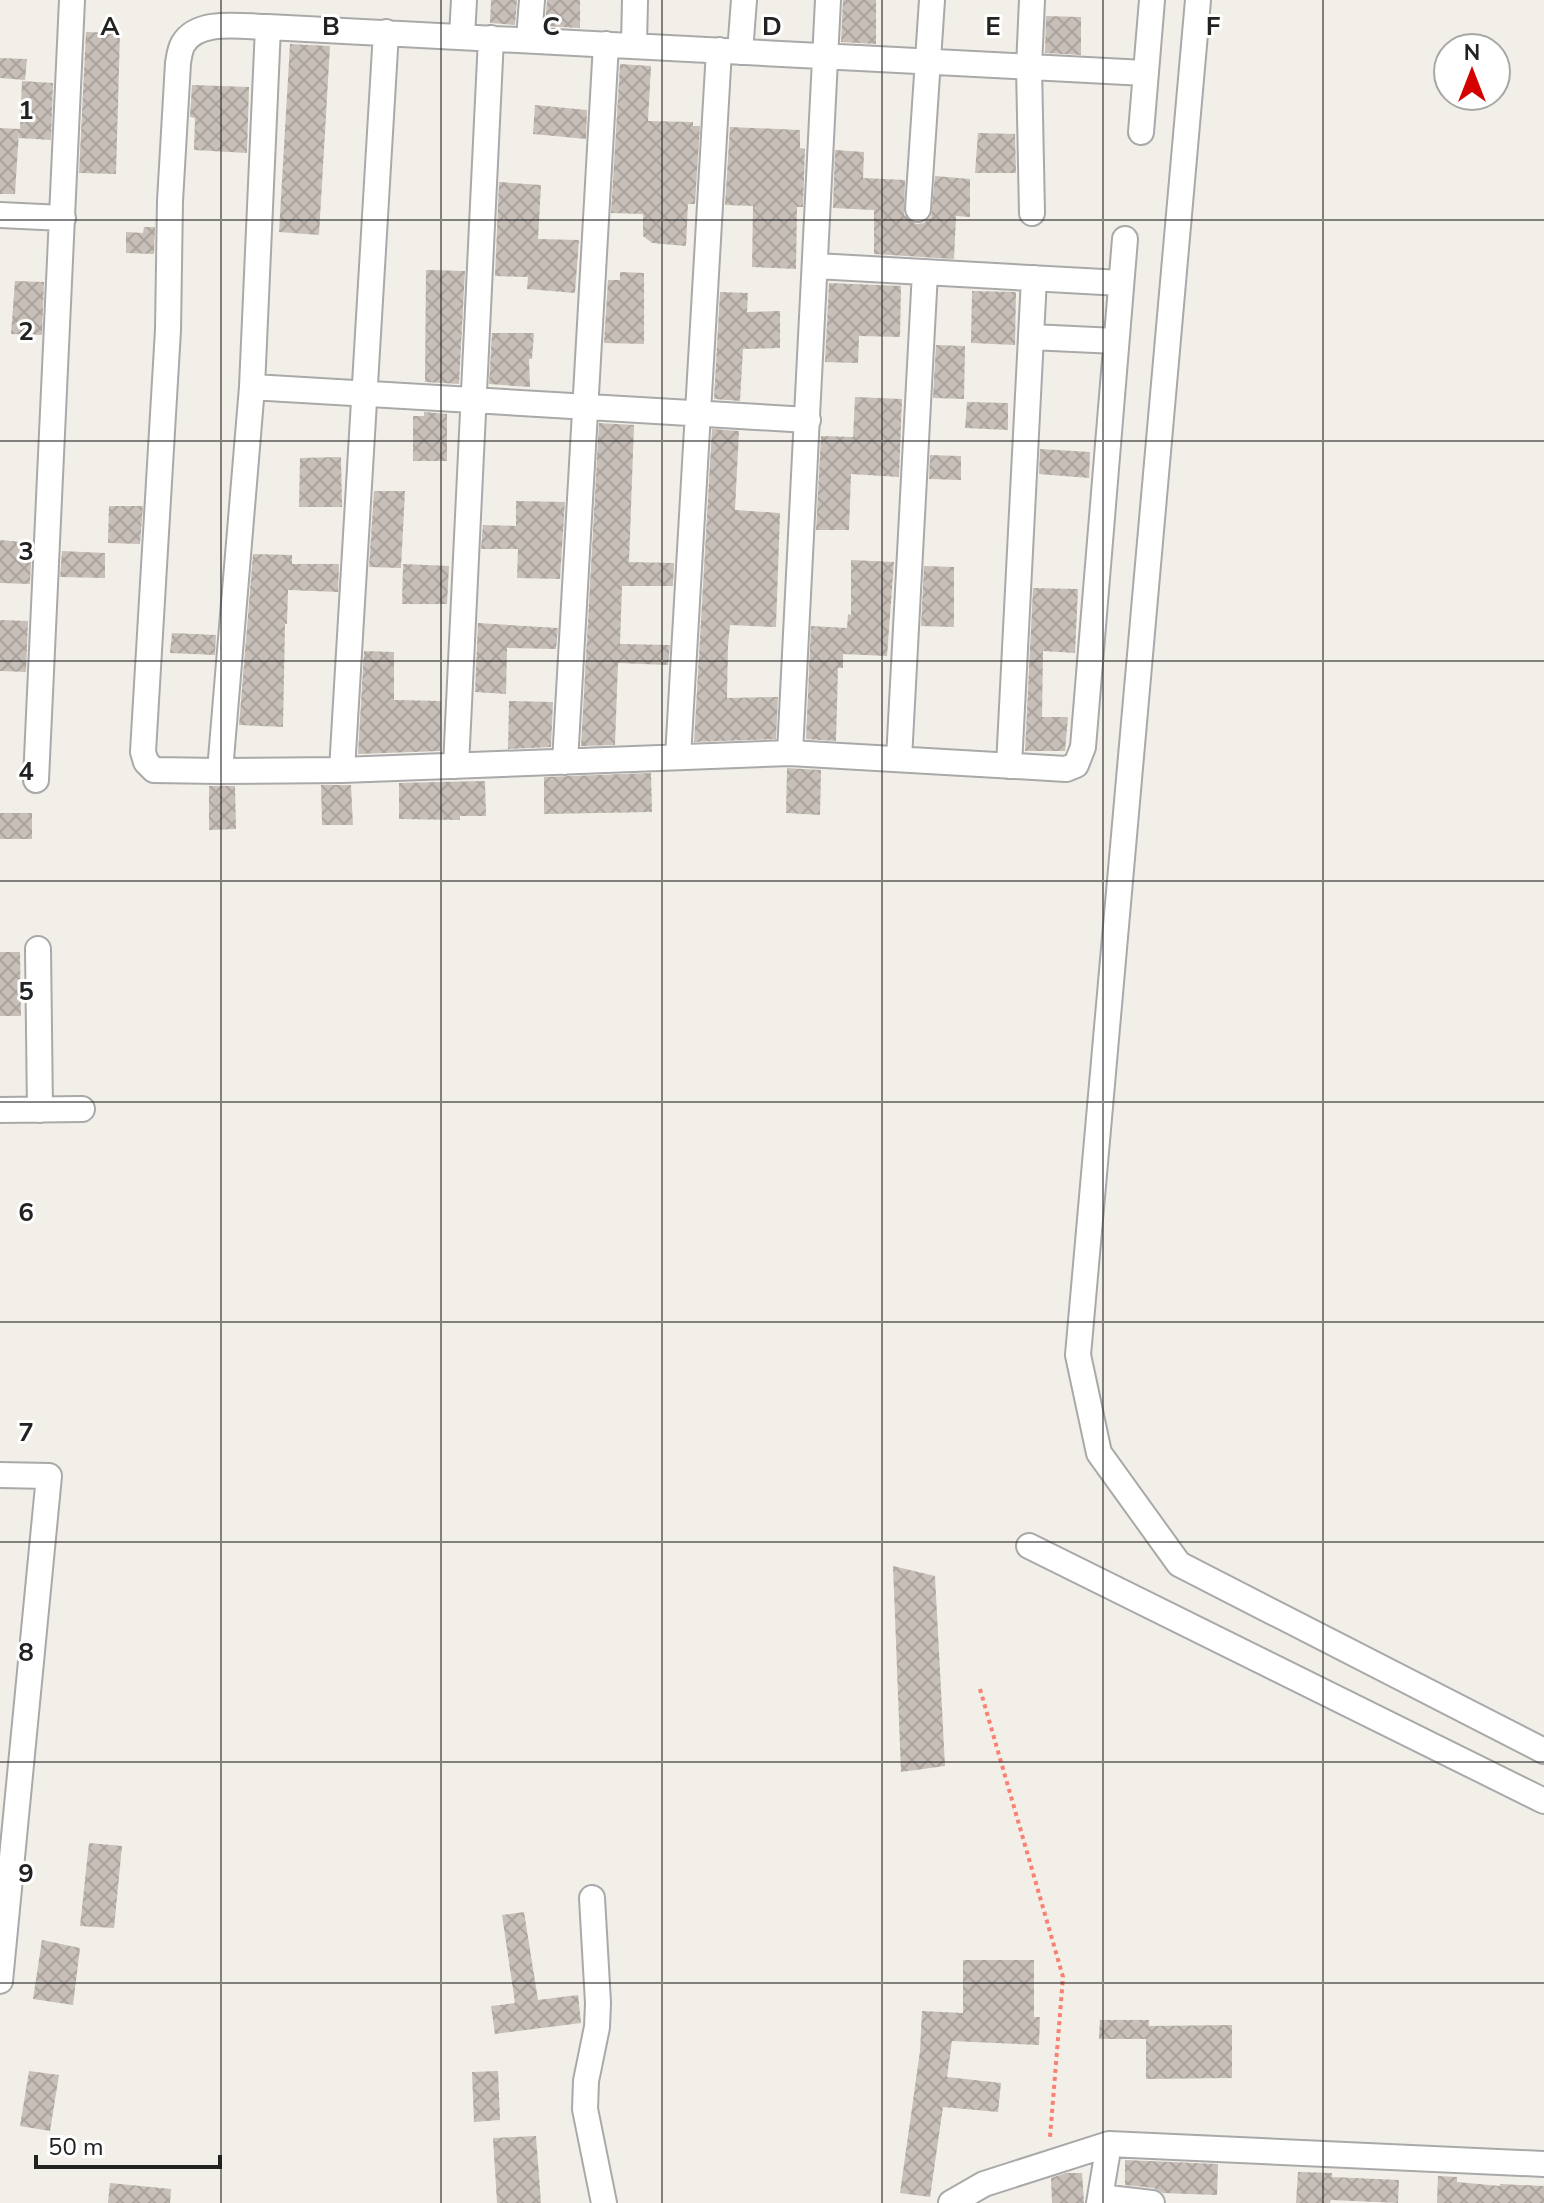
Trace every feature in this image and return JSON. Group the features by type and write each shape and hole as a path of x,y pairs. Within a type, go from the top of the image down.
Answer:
{"street":[{"path":"36,780 72,0"},
{"path":"462,36 464,0"},
{"path":"529,39 532,0"},
{"path":"634,44 635,0"},
{"path":"678,757 697,414 729,51 744,0"},
{"path":"790,753 828,0"},
{"path":"918,209 932,0"},
{"path":"1032,0 1029,67 1032,213"},
{"path":"1141,132 1152,0"},
{"path":"1198,0 1078,1355 1099,1453 1179,1564 1544,1751"},
{"path":"1125,239 1081,758 1076,765 1066,769 790,753 342,770 154,770 146,762 143,752 168,330 170,201 178,63 184,43 197,31 210,27 268,27 386,32 1145,73"},
{"path":"220,771 252,387 268,27"},
{"path":"342,770 386,32"},
{"path":"456,766 491,38"},
{"path":"565,762 606,44"},
{"path":"0,215 63,218"},
{"path":"816,266 1121,283"},
{"path":"899,759 925,272"},
{"path":"1009,766 1034,278"},
{"path":"1031,337 1116,341"},
{"path":"252,387 808,420"},
{"path":"38,949 40,1110"},
{"path":"0,1110 82,1109"},
{"path":"0,1475 49,1476 0,1981"},
{"path":"1029,1546 1544,1801"},
{"path":"592,1898 598,2003 597,2027 586,2081 585,2109 604,2203"},
{"path":"1109,2144 1100,2200 1152,2203"},
{"path":"951,2203 984,2184 1109,2144 1544,2164"}],"path":[{"path":"980,1689 1063,1977 1047,2163"}],"building":[{"path":"491,0 517,0 515,25 490,23"},
{"path":"547,0 580,0 580,28 545,26"},
{"path":"843,0 876,0 876,44 841,42"},
{"path":"1046,16 1081,17 1081,55 1045,53"},
{"path":"86,32 120,33 116,174 79,173"},
{"path":"290,44 330,46 319,235 279,232"},
{"path":"0,58 27,59 25,80 0,78"},
{"path":"620,64 651,66 648,121 693,122 693,126 700,126 695,204 688,204 686,246 652,243 643,236 643,214 611,213"},
{"path":"22,81 53,83 51,140 19,138 19,131 15,194 0,194 0,128 20,129"},
{"path":"192,85 249,87 247,153 194,150 195,118 190,117"},
{"path":"535,105 587,110 586,139 533,134"},
{"path":"730,127 800,130 800,148 805,149 803,207 797,207 796,269 752,267 753,206 725,205"},
{"path":"978,133 1015,134 1016,173 975,173"},
{"path":"835,150 864,152 863,178 905,180 904,215 916,224 924,223 931,217 935,176 970,179 970,217 956,216 954,259 874,254 874,210 833,208"},
{"path":"499,182 541,185 538,239 579,240 575,293 527,289 528,277 495,276"},
{"path":"144,227 155,227 154,254 126,253 126,232 143,233"},
{"path":"426,270 465,271 459,384 425,382"},
{"path":"620,272 644,273 644,344 604,343 608,280 620,280"},
{"path":"15,281 44,282 42,335 11,334"},
{"path":"829,283 901,286 900,337 859,336 858,363 825,362"},
{"path":"972,291 1016,292 1015,345 971,343"},
{"path":"720,292 748,293 747,312 780,311 780,348 743,349 740,401 714,399"},
{"path":"492,333 534,333 532,359 529,359 530,387 489,384"},
{"path":"936,345 965,346 964,399 933,398"},
{"path":"855,397 902,399 899,477 851,474 849,530 816,530 821,436 853,437"},
{"path":"967,402 1008,403 1008,430 965,428"},
{"path":"424,412 447,414 447,461 413,461 413,416 424,416"},
{"path":"599,423 634,425 629,562 674,563 673,586 622,586 620,644 670,645 668,665 618,663 615,745 581,746"},
{"path":"712,429 739,431 735,510 780,513 776,627 730,625 727,698 778,697 776,739 694,742"},
{"path":"1040,449 1090,452 1089,478 1039,474"},
{"path":"930,455 961,456 961,480 929,479"},
{"path":"341,457 342,507 299,507 300,458"},
{"path":"374,491 405,491 401,568 369,567"},
{"path":"516,501 565,502 560,579 517,578 518,549 481,549 483,525 516,526"},
{"path":"109,506 143,506 140,544 108,543"},
{"path":"0,540 32,543 30,584 0,583"},
{"path":"62,551 105,553 105,578 60,577"},
{"path":"253,554 292,555 292,564 339,564 338,592 288,590 283,727 239,725"},
{"path":"851,560 894,562 887,656 843,654 843,668 838,668 836,741 806,739 811,626 847,628 848,614 851,615"},
{"path":"403,564 449,566 447,604 402,604"},
{"path":"924,566 954,567 954,627 921,626"},
{"path":"1033,588 1078,589 1075,653 1043,651 1042,717 1068,717 1065,751 1025,751"},
{"path":"0,620 28,621 26,672 0,671"},
{"path":"478,623 558,628 556,649 507,648 506,694 475,692"},
{"path":"172,633 216,635 215,655 170,653"},
{"path":"364,651 394,652 394,700 441,701 440,751 358,754"},
{"path":"509,701 553,702 551,747 508,749"},
{"path":"787,768 821,770 820,815 786,813"},
{"path":"651,773 652,812 544,814 544,777"},
{"path":"485,781 486,816 460,816 460,820 399,819 399,783"},
{"path":"321,785 351,785 353,825 322,825"},
{"path":"209,786 235,786 236,829 209,830"},
{"path":"0,813 32,813 32,839 0,839"},
{"path":"0,952 20,952 21,1016 0,1016"},
{"path":"893,1566 935,1576 945,1766 901,1772"},
{"path":"89,1843 122,1846 114,1928 80,1926"},
{"path":"524,1912 538,2000 578,1995 581,2023 495,2034 491,2006 515,2003 502,1915"},
{"path":"42,1940 80,1948 73,2005 33,1999"},
{"path":"963,1960 1034,1960 1034,2017 1040,2017 1039,2045 952,2041 947,2077 1001,2083 998,2112 943,2107 930,2197 900,2193 920,2051 922,2011 963,2013"},
{"path":"1100,2020 1149,2020 1149,2026 1232,2025 1232,2078 1146,2079 1146,2039 1099,2039"},
{"path":"29,2071 59,2075 50,2131 20,2126"},
{"path":"498,2071 500,2120 474,2122 472,2072"},
{"path":"536,2136 541,2203 497,2203 493,2138"},
{"path":"1125,2160 1218,2164 1217,2195 1163,2193 1154,2188 1125,2185"},
{"path":"1298,2172 1399,2180 1398,2203 1331,2200 1330,2203 1296,2203"},
{"path":"1066,2173 1082,2173 1084,2203 1052,2203 1051,2178"},
{"path":"1438,2176 1457,2177 1457,2182 1544,2186 1544,2203 1437,2203"},
{"path":"110,2183 171,2189 170,2203 108,2203"}]}
